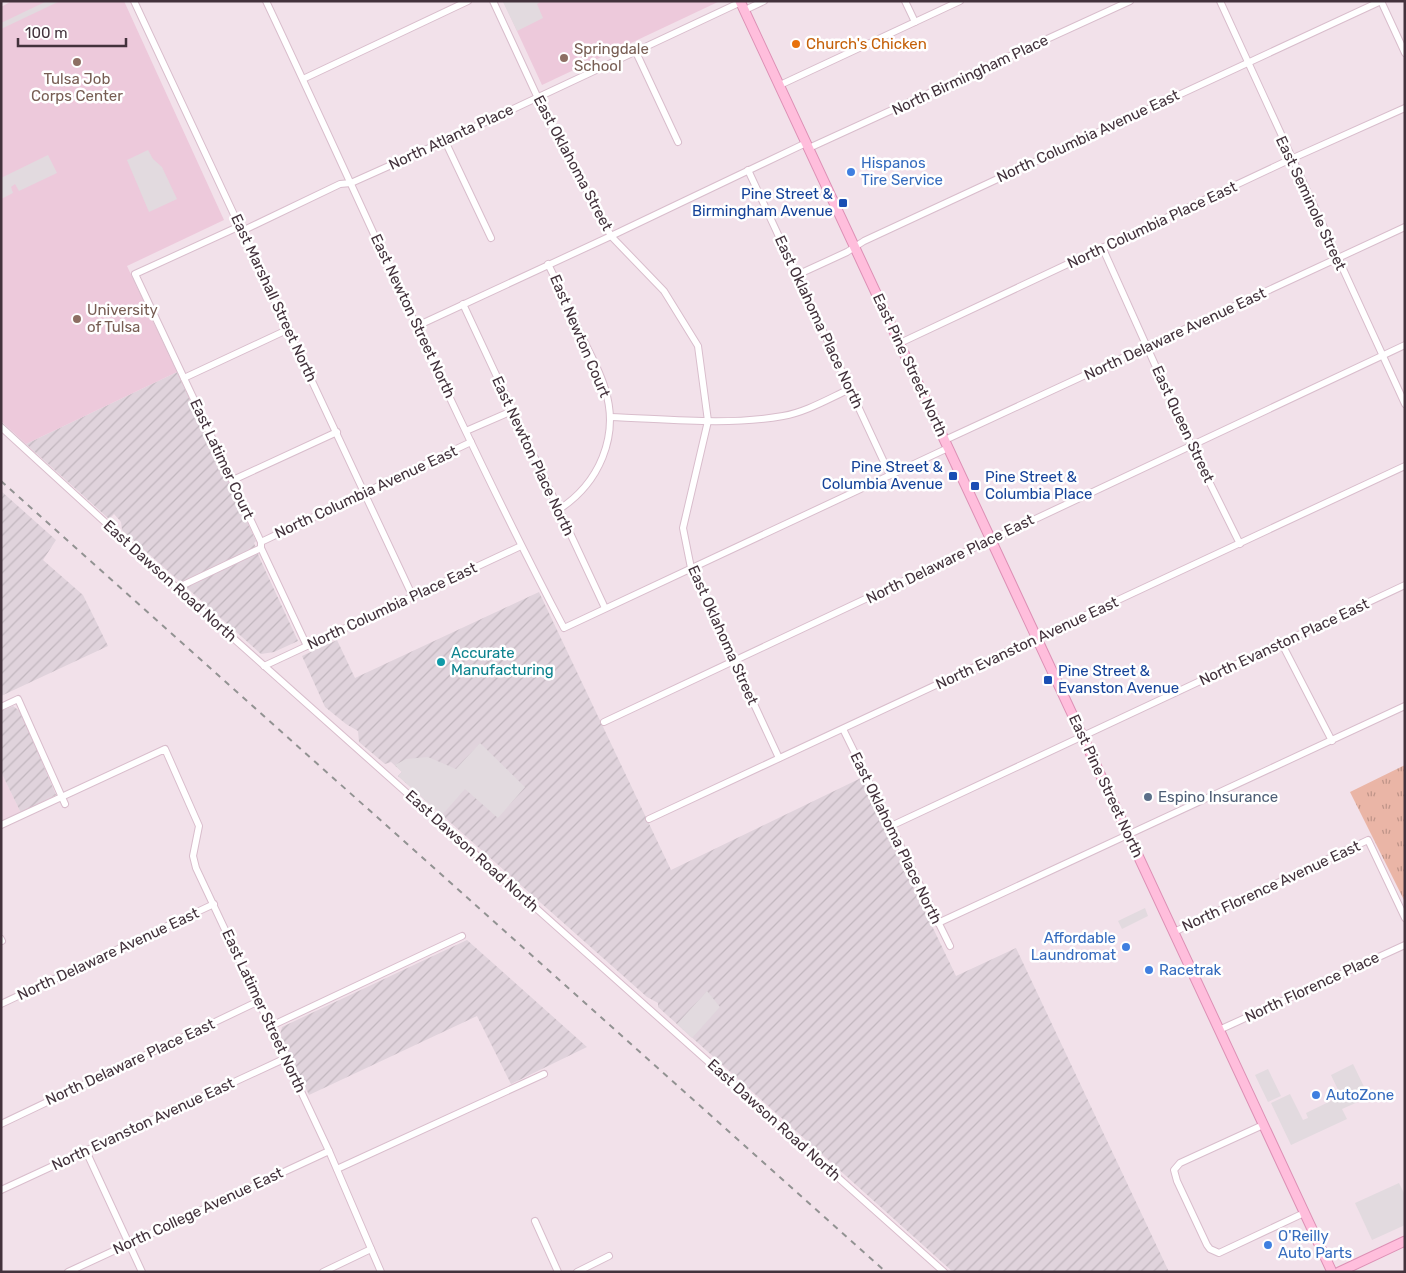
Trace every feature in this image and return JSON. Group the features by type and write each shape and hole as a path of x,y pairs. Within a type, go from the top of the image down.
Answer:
{"main road":[{"name":"East Pine Street North","path":"742,4 1332,1272"},
{"path":"1339,1272 1405,1241"}],"street":[{"name":"East Marshall Street North","path":"134,1 289,329 412,596"},
{"name":"East Newton Street North","path":"266,1 520,546 564,628"},
{"path":"303,80 468,1"},
{"name":"East Oklahoma Street","path":"493,1 537,96 611,236 664,291 698,346 708,421 683,528 691,568 779,758"},
{"name":"North Atlanta Place","path":"135,274 340,184 351,183 446,141 635,50 742,4 764,1"},
{"path":"905,1 915,22"},
{"path":"780,85 960,1"},
{"name":"North Birmingham Place","path":"417,326 748,170 1130,1"},
{"name":"East Seminole Street","path":"1220,1 1246,63 1405,404"},
{"path":"1381,1 1405,53"},
{"name":"North Columbia Avenue East","path":"797,275 1381,1"},
{"path":"635,50 678,142"},
{"name":"North Columbia Place East","path":"900,343 1405,108"},
{"path":"446,141 491,238"},
{"name":"East Oklahoma Place North","path":"748,170 890,474"},
{"name":"North Delaware Avenue East","path":"564,628 890,474 947,444 1148,347 1405,227"},
{"name":"East Queen Street","path":"1103,249 1191,445 1240,544"},
{"name":"East Newton Court","path":"548,264 605,388 610,417 608,442 594,477 573,501 558,510"},
{"name":"East Latimer Court","path":"135,274 233,480 307,646"},
{"name":"East Newton Place North","path":"463,304 605,608"},
{"path":"184,378 289,329"},
{"name":"North Delaware Place East","path":"604,722 1405,345"},
{"path":"610,417 708,421 783,416 812,407 850,389"},
{"name":"North Columbia Avenue East","path":"466,431 512,411"},
{"name":"East Dawson Road North","path":"1,427 264,666 944,1272"},
{"path":"233,480 337,432"},
{"name":"North Columbia Avenue East","path":"177,588 364,492 471,442"},
{"name":"North Evanston Avenue East","path":"649,820 1405,466"},
{"name":"North Columbia Place East","path":"264,666 520,546"},
{"name":"North Evanston Place East","path":"891,826 1405,585"},
{"path":"1282,644 1332,741"},
{"path":"1,707 18,699 64,800 1,825"},
{"path":"938,923 1405,706"},
{"name":"East Oklahoma Place North","path":"843,729 950,946"},
{"name":"East Latimer Street North","path":"64,800 166,749 199,826 194,856 196,868 329,1150 381,1272"},
{"name":"North Florence Avenue East","path":"1174,932 1368,840 1405,918"},
{"name":"North Delaware Avenue East","path":"1,1004 214,904"},
{"path":"271,1026 462,936"},
{"name":"North Florence Place","path":"1220,1030 1405,945"},
{"name":"North Delaware Place East","path":"1,1124 259,1001"},
{"name":"North Evanston Avenue East","path":"1,1190 286,1058"},
{"path":"337,1169 544,1074"},
{"path":"1263,1125 1185,1160 1174,1170 1207,1245 1214,1252 1222,1252 1304,1213"},
{"path":"86,1150 142,1272"},
{"name":"North College Avenue East","path":"68,1272 329,1150"},
{"path":"535,1221 558,1272"},
{"path":"323,1272 371,1249"},
{"path":"577,1272 609,1256"}],"shaded area":[{"name":"University of Tulsa","path":"12,1 124,1 224,220 127,266 177,372 26,444 1,421 1,7"},
{"path":"47,1 60,1 1,29 1,23"},
{"name":"Springdale School","path":"503,1 720,1 542,85"},
{"path":"542,1 537,4 543,18 517,31 503,2"},
{"path":"148,150 153,159 162,167 177,199 149,212 127,160"},
{"path":"48,155 57,173 19,191 15,184 11,187 13,193 1,199 1,178"},
{"path":"177,372 256,541 254,543 260,559 298,641 274,652 261,654 122,530 121,522 114,514 109,519 26,444"},
{"path":"1,491 56,540 43,560 83,595 108,646 1,696"},
{"path":"539,592 671,870 861,778 956,976 1016,948 1169,1272 953,1272 658,1007 658,1003 647,997 398,776 402,772 391,762 385,764 359,742 358,731 325,707 302,656 337,640 355,678"},
{"path":"13,706 21,712 56,795 21,813 1,772 1,711"},
{"path":"480,743 525,787 498,818 465,789 442,815 398,776 402,772 395,765 406,759 428,757 456,769"},
{"path":"1,772 21,813 1,821"},
{"path":"1145,908 1148,916 1122,929 1118,921"},
{"path":"467,940 587,1047 511,1084 477,1016 309,1095 280,1035 282,1027"},
{"path":"707,991 720,1007 692,1038 677,1024"},
{"path":"1353,1064 1369,1097 1342,1109 1347,1119 1291,1145 1271,1103 1290,1094 1303,1120 1308,1118 1306,1113 1341,1096 1331,1075"},
{"path":"1268,1069 1281,1096 1268,1102 1255,1075"},
{"path":"1399,1183 1405,1195 1405,1225 1372,1240 1355,1203"}],"green space":[{"path":"1405,765 1405,902 1350,792"}],"railway":[{"path":"1,481 886,1272"}],"place":[{"name":"Church's Chicken","path":"796,44"},
{"name":"Springdale School","path":"564,58"},
{"name":"Tulsa Job Corps Center","path":"77,62"},
{"name":"Hispanos Tire Service","path":"851,172"},
{"name":"Pine Street & Birmingham Avenue","path":"843,203"},
{"name":"University of Tulsa","path":"77,319"},
{"name":"Pine Street & Columbia Avenue","path":"953,476"},
{"name":"Pine Street & Columbia Place","path":"975,486"},
{"name":"Accurate Manufacturing","path":"441,662"},
{"name":"Pine Street & Evanston Avenue","path":"1048,680"},
{"name":"Espino Insurance","path":"1148,797"},
{"name":"Affordable Laundromat","path":"1126,947"},
{"name":"Racetrak","path":"1149,970"},
{"name":"AutoZone","path":"1316,1095"},
{"name":"O'Reilly Auto Parts","path":"1268,1245"}]}
